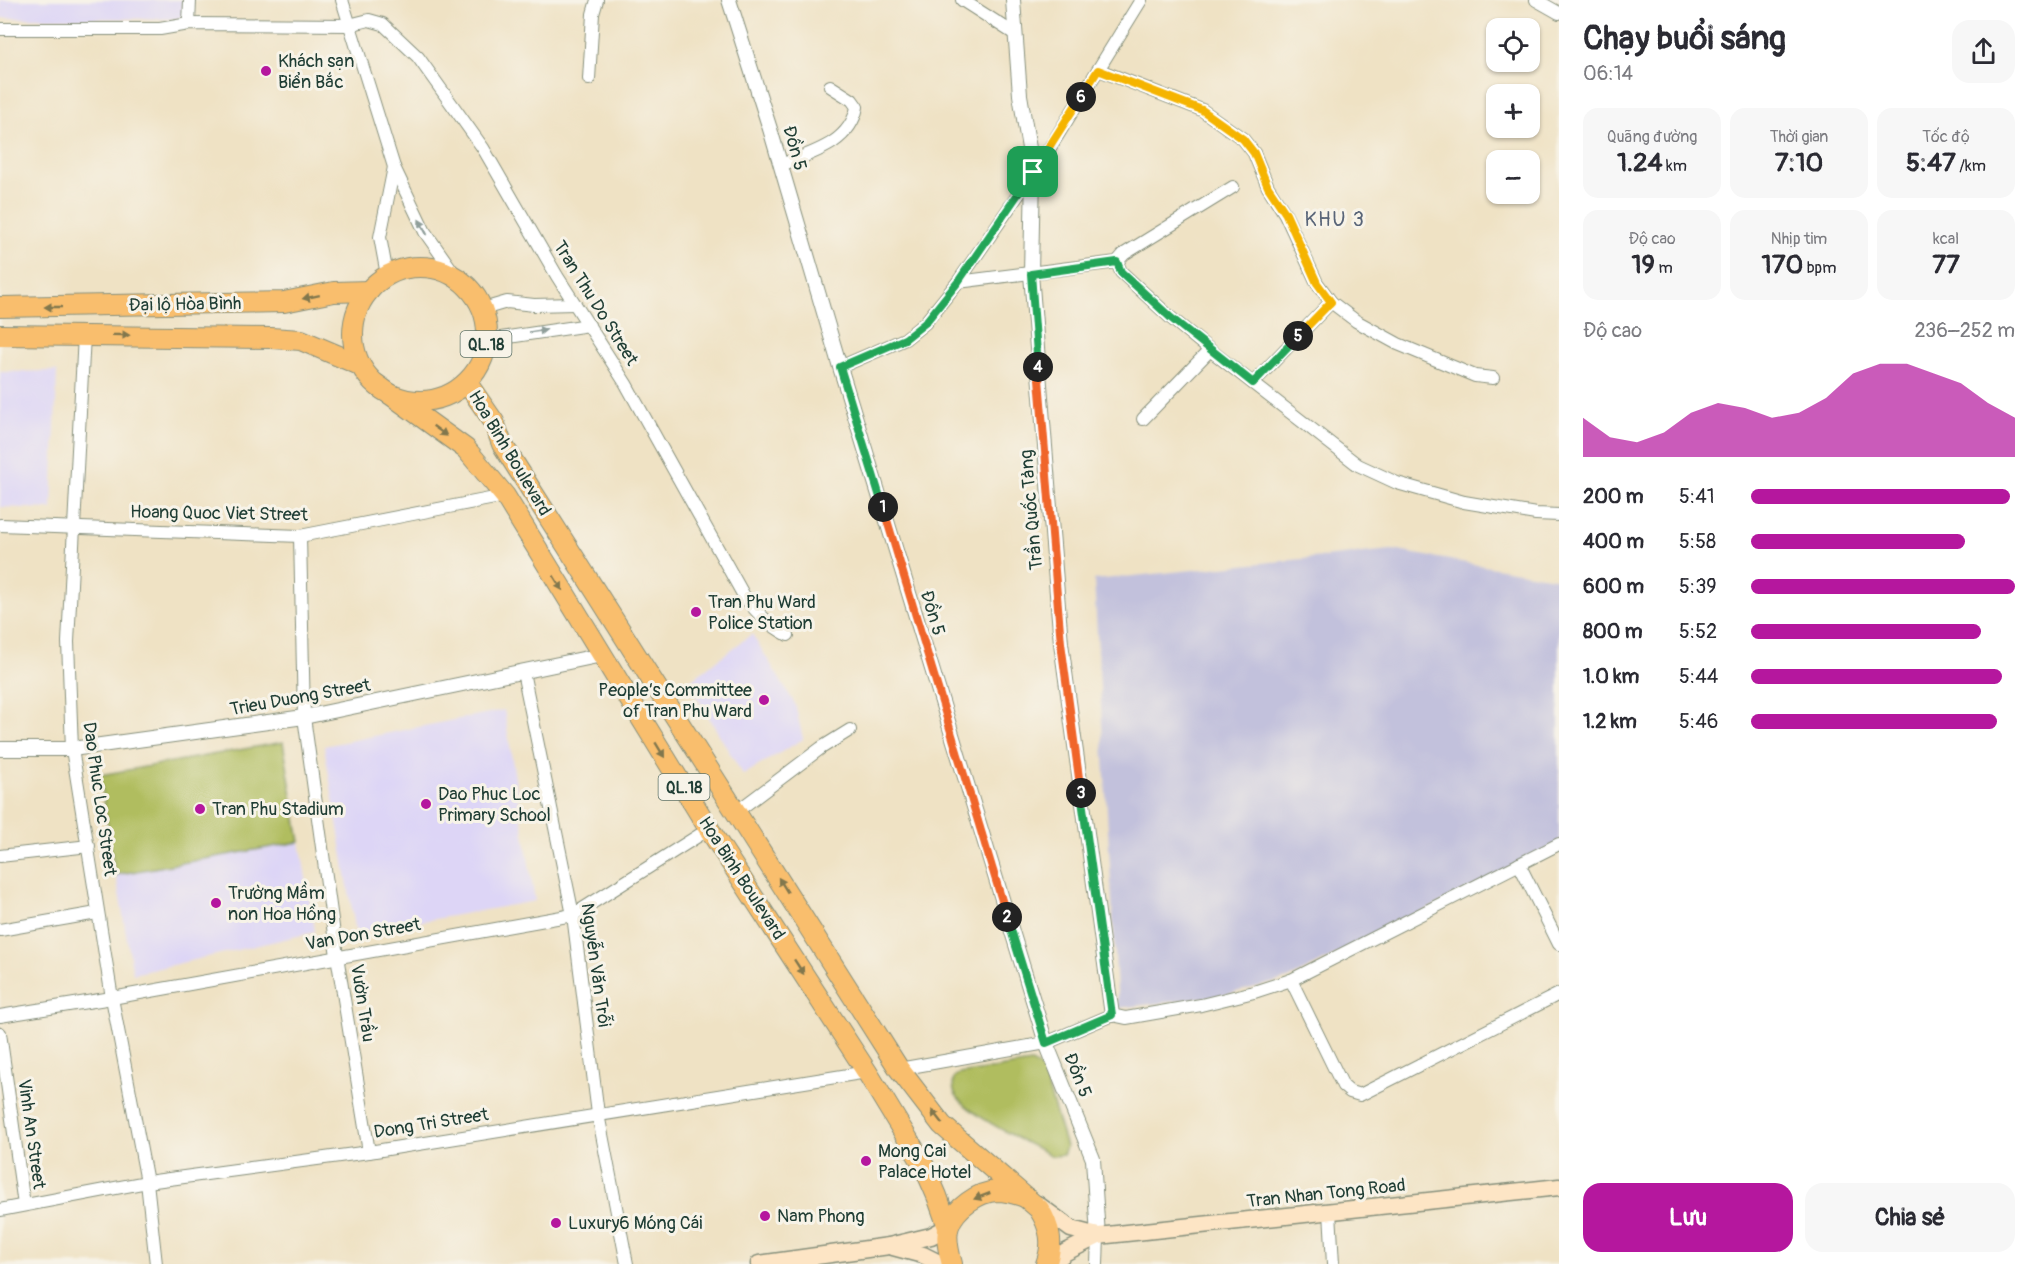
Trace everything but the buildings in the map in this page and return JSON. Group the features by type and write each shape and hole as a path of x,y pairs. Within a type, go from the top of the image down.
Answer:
{"highway":[{"name":"QL.18","path":"422,266 440,269 456,276 472,290 483,309 488,340 481,363 467,383 446,396 421,401 397,397 375,384 360,365 353,342 354,323 359,306 369,291 387,275 404,268 422,266"},
{"name":"Đại lộ Hòa Bình","path":"0,307 284,302 334,292 369,291"},
{"path":"84,335 86,306"},
{"name":"Đại lộ Hòa Bình","path":"0,335 300,340 360,365"},
{"name":"Hoa Binh Boulevard","path":"467,383 494,422 502,444 899,1069 942,1125 1028,1197 1039,1209 1047,1222 1051,1238 1050,1254 1046,1264"},
{"name":"Hoa Binh Boulevard","path":"375,384 466,449 505,496 709,829 867,1071 923,1164 948,1227 949,1254 952,1264"},
{"path":"604,658 631,645"},
{"path":"709,829 736,812"},
{"path":"867,1071 899,1069"},
{"path":"948,1227 967,1202 981,1194 996,1191 1012,1192 1028,1197"}],"main road":[{"name":"Tran Nhan Tong Road","path":"1098,1236 1559,1187"},
{"path":"1028,1197 1071,1229 1098,1236"},
{"path":"759,1264 890,1246 931,1236 948,1227"},
{"path":"1052,1264 1066,1252 1098,1236"},
{"path":"890,1246 923,1255 941,1264"}],"street":[{"path":"189,24 190,0"},
{"path":"342,0 394,167 424,232 456,276"},
{"path":"589,79 593,14 597,0"},
{"name":"Đồn 5","path":"729,0 1046,1043 1093,1159 1098,1236"},
{"path":"962,0 1015,34"},
{"name":"Trần Quốc Tảng","path":"1013,0 1020,95 1033,172 1031,274 1061,643 1112,1015"},
{"path":"840,367 916,333 958,282 1033,172 1142,0"},
{"path":"1536,0 1559,13"},
{"name":"Tran Thu Do Street","path":"0,29 160,29 189,24 349,25 369,20 383,24 418,57 483,148 575,304 626,384 744,596 772,627 788,635"},
{"path":"1098,70 1202,110 1243,139 1254,153 1268,187 1286,214 1317,283 1331,302 1356,321 1398,344 1475,376 1493,378"},
{"path":"781,165 838,140 855,117 857,107 852,100 830,86"},
{"path":"387,275 380,237 394,167"},
{"path":"958,282 1117,262 1124,254 1233,187"},
{"path":"1117,262 1121,272 1171,318 1358,465 1377,475 1428,493 1464,502 1536,514 1559,515"},
{"path":"483,309 507,302 534,305 575,304"},
{"path":"1253,383 1331,302"},
{"path":"488,340 552,329 589,326"},
{"name":"Dao Phuc Loc Street","path":"84,335 68,642 72,749 89,846 97,913 147,1182 156,1264"},
{"path":"1143,419 1210,350"},
{"name":"Hoang Quoc Viet Street","path":"0,525 300,536 505,496"},
{"name":"Vườn Trầu","path":"300,536 304,717 369,1152"},
{"name":"Trieu Duong Street","path":"0,749 72,749 304,717 523,672 604,658"},
{"name":"Nguyễn Văn Trỗi","path":"523,672 573,915 598,1114 627,1264"},
{"path":"736,812 821,748 850,730"},
{"name":"Van Don Street","path":"0,1016 573,915 709,829"},
{"path":"899,1069 1046,1043 1112,1015 1126,1018 1201,1005 1291,980 1559,844"},
{"path":"0,856 89,846"},
{"path":"1519,864 1559,944"},
{"path":"0,930 97,913"},
{"path":"1291,980 1343,1086 1350,1092 1360,1095 1559,994"},
{"name":"Vinh An Street","path":"0,1033 24,1205"},
{"name":"Dong Tri Street","path":"0,1209 147,1182 369,1152 867,1071"},
{"path":"1330,1212 1333,1264"},
{"path":"1097,1264 1098,1236"}],"shaded area":[{"path":"0,0 183,0 183,16 177,19 0,18"},
{"path":"57,371 52,509 0,507 0,372"},
{"path":"1392,550 1559,579 1559,844 1288,979 1220,996 1118,1008 1094,580"},
{"path":"752,634 795,704 803,739 743,775 688,682"},
{"name":"Dao Phuc Loc Primary School","path":"504,710 535,901 356,933 324,746"},
{"name":"Trường Mầm non Hoa Hồng","path":"300,842 315,932 133,974 116,875"}],"green space":[{"name":"Tran Phu Stadium","path":"283,742 300,842 115,875 100,775"},
{"path":"1031,1063 1043,1071 1066,1147 1063,1155 1052,1156 998,1128 970,1109 954,1091 954,1077 959,1074"}],"place":[{"name":"Khách sạn Biển Bắc","path":"266,71"},
{"name":"Tran Phu Ward Police Station","path":"696,612"},
{"name":"People’s Committee of Tran Phu Ward","path":"764,700"},
{"name":"Dao Phuc Loc Primary School","path":"426,804"},
{"name":"Tran Phu Stadium","path":"200,809"},
{"name":"Trường Mầm non Hoa Hồng","path":"216,903"},
{"name":"Mong Cai Palace Hotel","path":"866,1161"},
{"name":"Nam Phong","path":"765,1216"},
{"name":"Luxury6 Móng Cái","path":"556,1223"}],"district":[{"name":"KHU 3","path":"1335,219"}],"route":[{"path":"1098,70 1202,110 1243,139 1254,153 1268,187 1286,214 1317,283 1331,302 1253,383 1171,318 1121,272 1117,262 1031,274 1061,643 1112,1015 1046,1043 840,367 916,333 958,282 1033,172 1098,70"}]}
